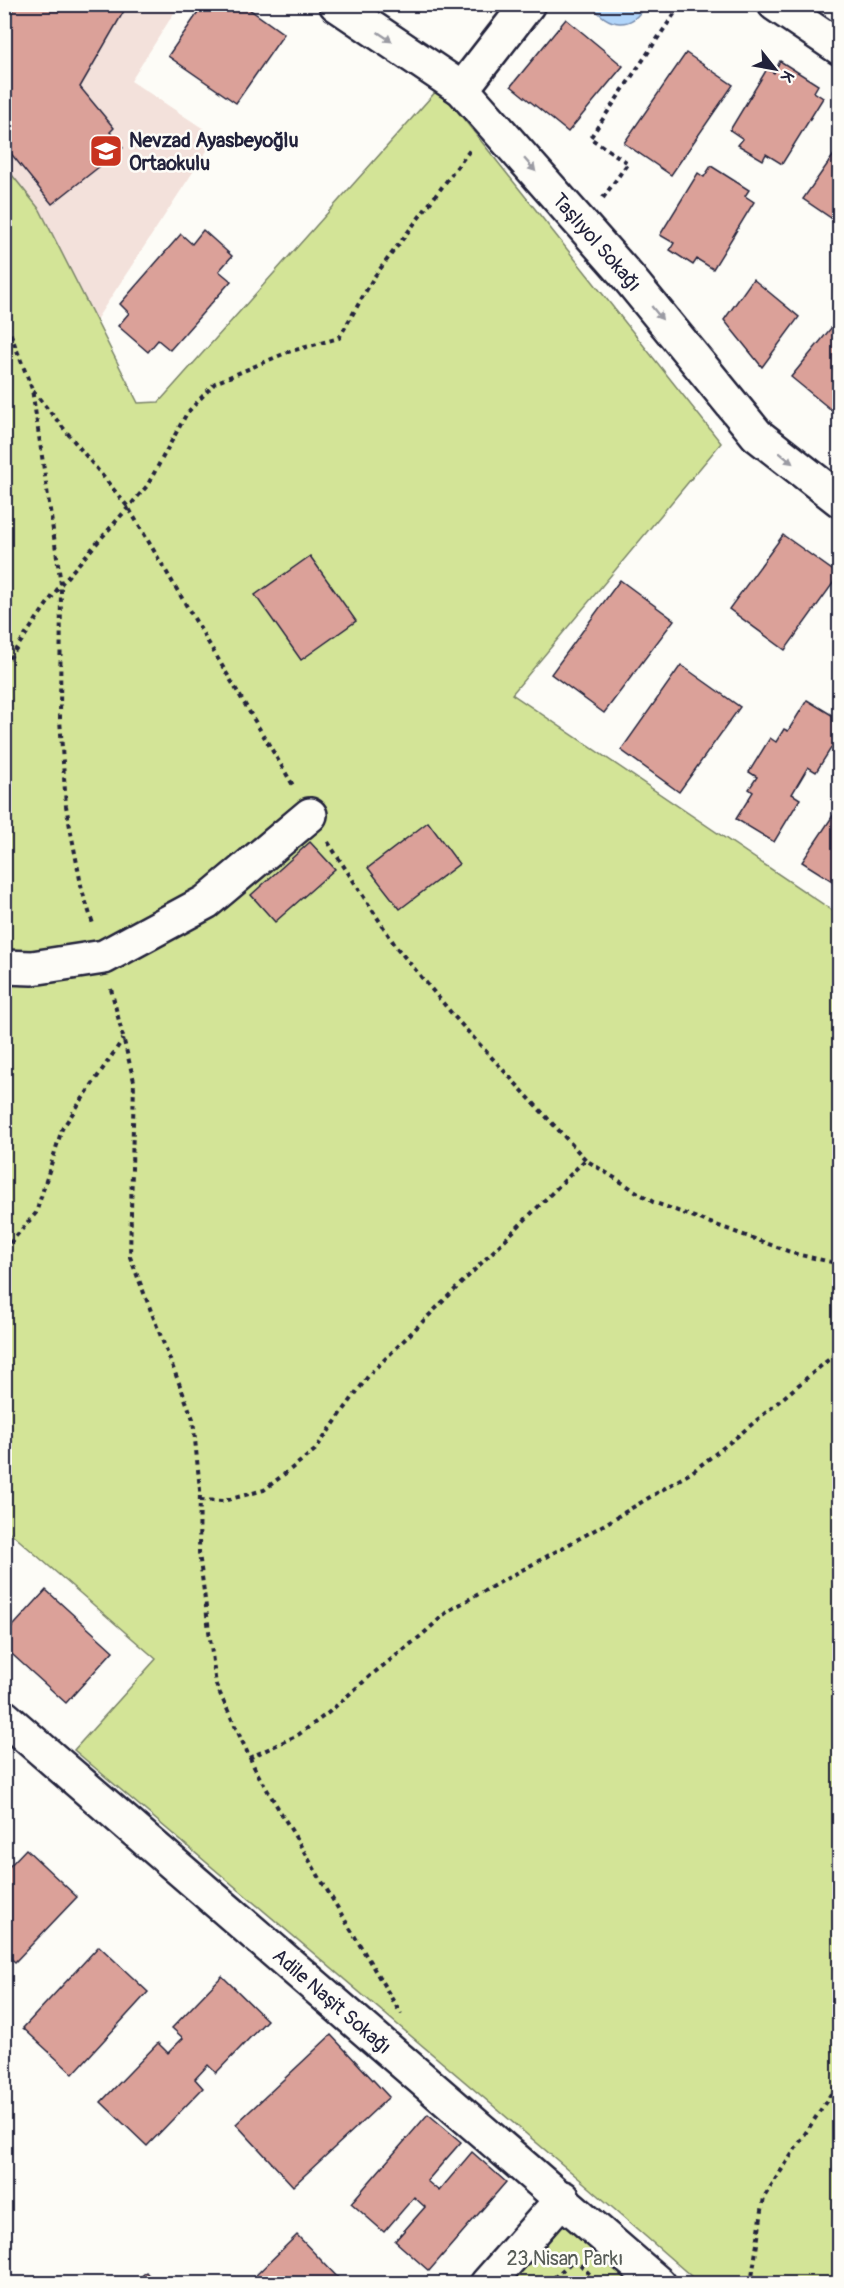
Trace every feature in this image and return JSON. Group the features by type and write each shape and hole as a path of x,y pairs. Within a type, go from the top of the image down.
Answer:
{"street":[{"name":"Taşlıyol Sokağı","path":"336,4 462,89 628,277 758,435 840,500"},
{"path":"462,89 528,4"},
{"path":"775,4 840,48"},
{"path":"4,967 32,968 104,957 206,902 310,815"},
{"name":"Adile Naşit Sokağı","path":"4,1717 659,2283"},
{"path":"487,2283 563,2198"}],"path":[{"path":"583,226 628,163 590,138 681,4"},
{"path":"4,666 61,584 147,486 187,413 215,383 288,352 339,338 374,277 492,122"},
{"path":"4,317 32,389 61,584 60,719 66,806 82,890 104,957 134,1081 130,1257 193,1419 200,1500 199,1553 216,1685 249,1758 405,2021"},
{"path":"32,389 128,507 310,815 398,948 459,1023 586,1159 653,1202 796,1254 840,1264"},
{"path":"4,1250 36,1213 62,1129 124,1039"},
{"path":"200,1500 224,1501 264,1490 315,1450 369,1375 586,1159"},
{"path":"249,1758 298,1735 321,1718 422,1635 447,1611 600,1527 692,1472 840,1350"},
{"path":"751,2283 764,2197 840,2080"},
{"path":"547,2283 575,2259 598,2283"}],"shaded area":[{"name":"Nevzad Ayasbeyoğlu Ortaokulu","path":"5,5 179,5 131,81 216,137 96,320 40,210 5,165"}],"green space":[{"path":"439,88 721,443 512,694 839,915 839,2283 699,2283 74,1750 156,1659 5,1528 4,165 40,210 138,403 159,402"},
{"name":"23 Nisan Parkı","path":"564,2220 634,2284 509,2284"}],"water":[{"path":"593,5 644,5 634,19 619,23 605,18"}],"building":[{"path":"16,4 128,4 80,87 114,128 110,132 123,148 52,204 4,145 4,69 7,67 4,66 4,33 10,25 5,22"},
{"path":"204,4 242,4 284,34 236,103 168,56"},
{"path":"566,19 623,66 568,132 511,86"},
{"path":"686,53 733,85 671,175 624,143"},
{"path":"780,61 818,85 814,92 823,98 782,164 766,154 763,160 738,145 743,139 730,130 767,69 774,73"},
{"path":"840,146 840,224 803,199"},
{"path":"711,166 749,190 745,196 754,202 713,269 697,259 693,265 670,250 674,243 660,235 698,173 704,177"},
{"path":"203,230 232,256 219,271 231,281 170,350 158,340 148,352 118,326 129,313 120,304 181,234 192,244"},
{"path":"753,279 799,317 762,367 724,320"},
{"path":"840,317 840,417 791,377"},
{"path":"783,535 839,575 785,650 729,609"},
{"path":"310,556 356,621 301,660 255,595"},
{"path":"620,580 674,620 604,713 551,674"},
{"path":"681,665 740,707 679,792 621,750"},
{"path":"807,700 840,720 840,734 816,772 808,767 792,794 800,799 774,842 736,819 753,792 749,789 757,777 749,772 770,738 776,742 784,729 788,731"},
{"path":"840,805 840,886 802,862"},
{"path":"428,822 459,864 400,909 368,868"},
{"path":"310,842 335,869 275,922 251,895"},
{"path":"46,1590 113,1651 66,1703 4,1647 4,1636"},
{"path":"26,1849 77,1897 15,1962 4,1953 4,1872"},
{"path":"99,1946 148,1992 73,2074 23,2028"},
{"path":"222,1976 267,2020 216,2073 208,2065 195,2079 203,2088 147,2146 101,2102 158,2043 168,2053 183,2038 172,2028"},
{"path":"331,2035 389,2097 293,2186 236,2124"},
{"path":"428,2114 461,2142 427,2181 439,2191 472,2152 506,2182 429,2271 395,2241 425,2207 414,2197 384,2232 351,2203"},
{"path":"297,2235 344,2284 247,2284"},
{"path":"146,2272 156,2284 133,2284"}],"place":[{"name":"Nevzad Ayasbeyoğlu Ortaokulu","path":"106,151"}]}
